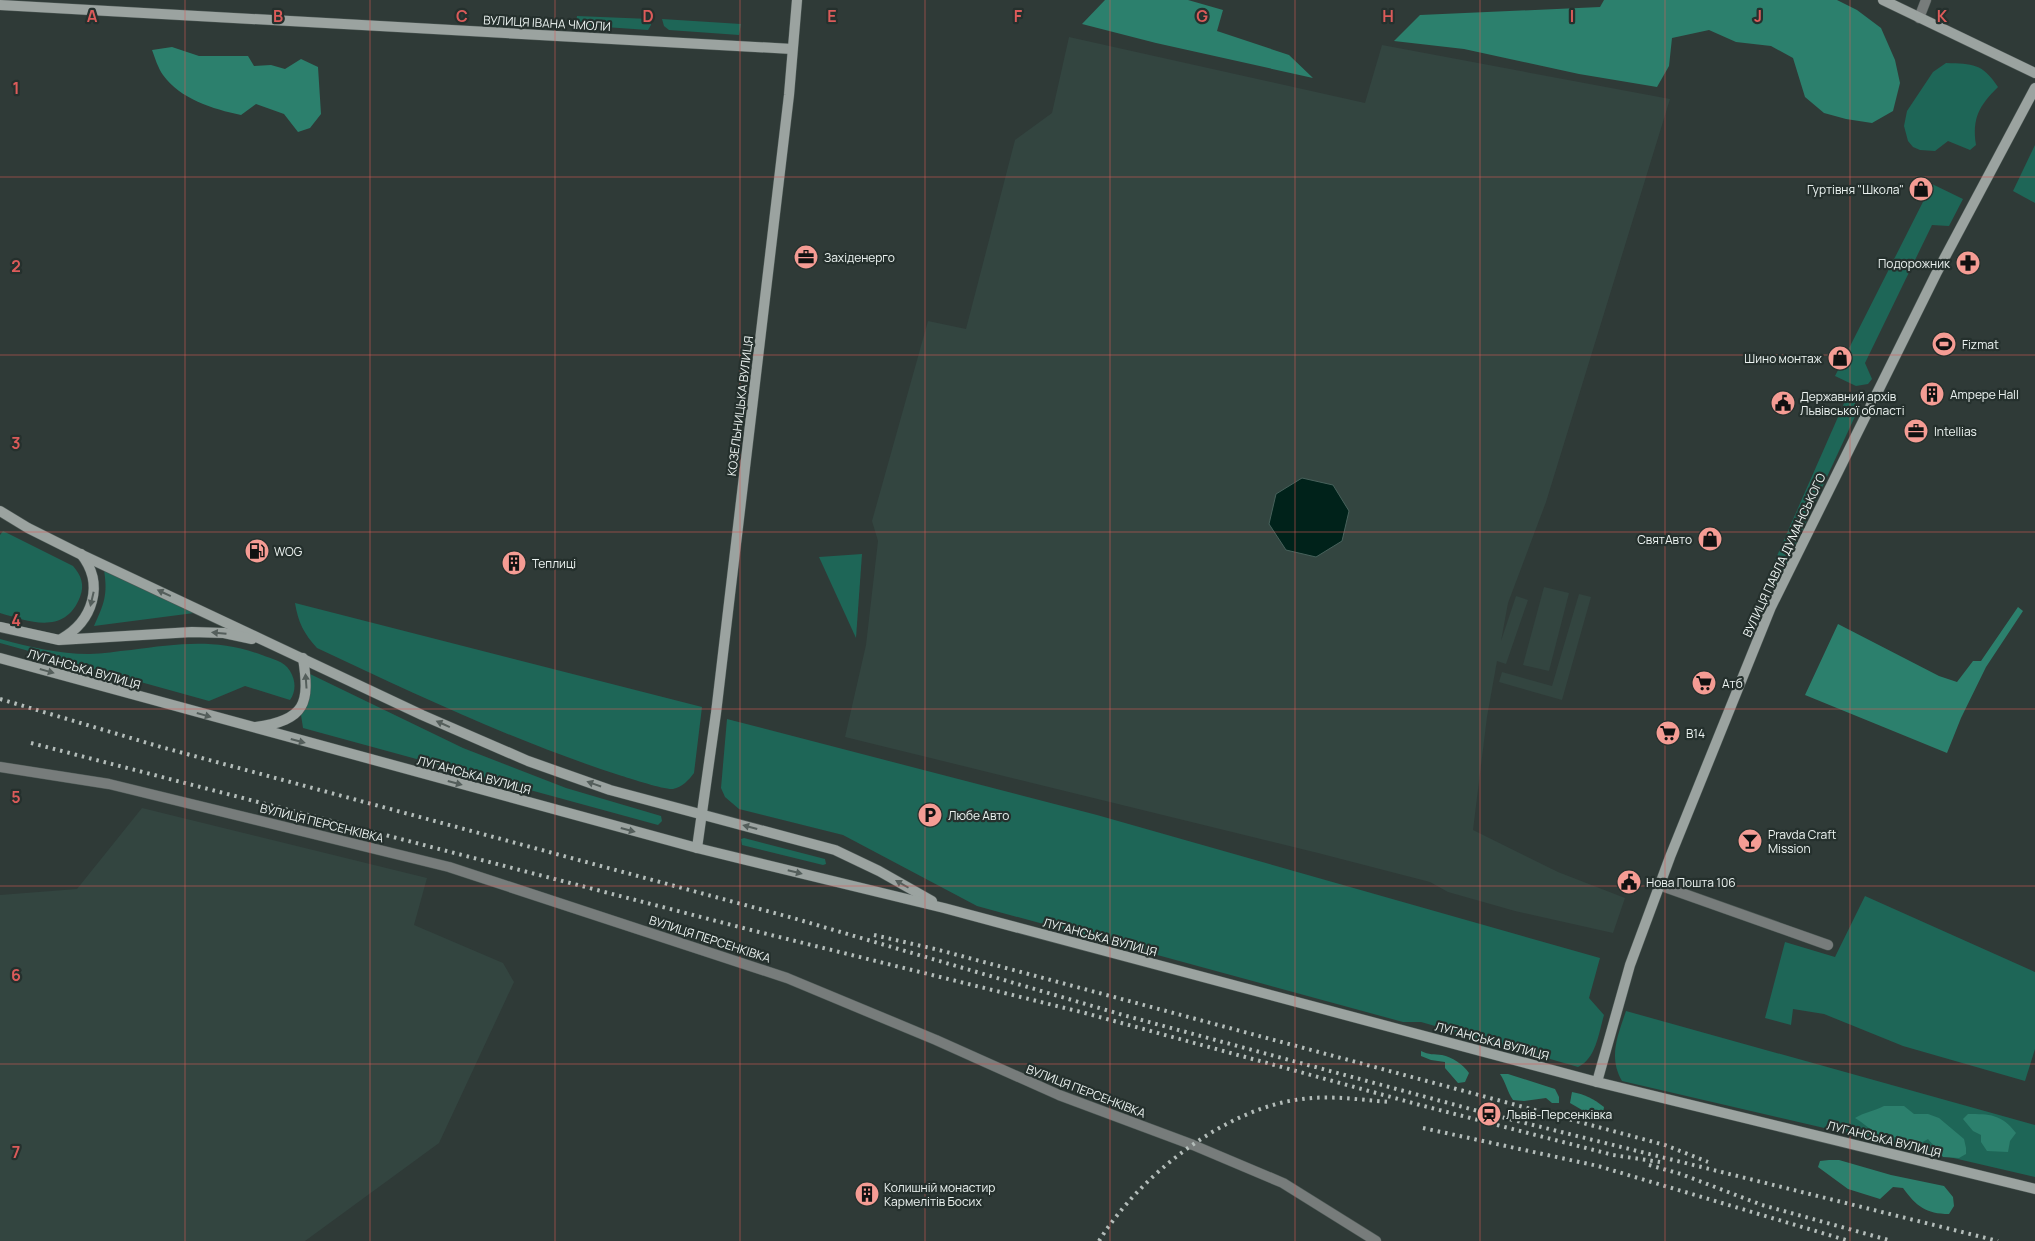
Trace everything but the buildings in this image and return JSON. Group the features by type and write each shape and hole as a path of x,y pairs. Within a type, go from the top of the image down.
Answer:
{"main road":[{"name":"КОЗЕЛЬНИЦЬКА ВУЛИЦЯ","path":"697,848 716,713 780,172 798,0"},
{"path":"1882,0 2035,73"},
{"name":"ВУЛИЦЯ ІВАНА ЧМОЛИ","path":"0,5 792,49"},
{"name":"ВУЛИЦЯ ПАВЛА ДУМАНСЬКОГО","path":"1597,1082 1630,965 1659,886 1771,607 1936,274 2035,88"},
{"name":"ЛУГАНСЬКА ВУЛИЦЯ","path":"0,511 28,528 80,554 422,715 528,761 610,790 835,850 879,871 944,908"},
{"name":"ЛУГАНСЬКА ВУЛИЦЯ","path":"0,519 28,528"},
{"name":"ЛУГАНСЬКА ВУЛИЦЯ","path":"59,640 76,629 88,612 94,593 92,572 80,554"},
{"name":"ЛУГАНСЬКА ВУЛИЦЯ","path":"0,627 59,640 192,632 224,633 267,642"},
{"name":"ЛУГАНСЬКА ВУЛИЦЯ","path":"0,658 251,728 697,848 944,908 1597,1082 2035,1189"},
{"path":"251,728 280,723 296,713 301,707 306,692 303,658"}],"street":[{"path":"1919,18 1926,0"},
{"name":"ВУЛИЦЯ ПЕРСЕНКІВКА","path":"0,767 109,784 449,867 787,978 936,1040 1058,1095 1193,1145 1283,1182 1376,1241"},
{"path":"1659,886 1828,945"}],"shaded area":[{"path":"1069,37 1365,103 1382,45 1670,99 1546,502 1508,603 1501,641 1516,596 1528,600 1506,664 1497,661 1487,717 1473,830 1558,872 1625,898 1613,933 1515,911 1448,892 1430,882 1318,853 845,737 866,645 878,541 872,521 928,321 966,329 1015,140 1052,113"},
{"path":"1302,478 1333,485 1349,511 1342,541 1316,557 1286,550 1269,524 1276,494"},
{"path":"1544,587 1569,593 1549,671 1523,665"},
{"path":"1579,594 1591,597 1562,700 1499,682 1502,672 1552,686"},
{"path":"142,808 427,878 414,925 503,963 514,982 439,1143 305,1241 0,1241 0,895 77,889"}],"green space":[{"path":"1105,0 1188,0 1223,10 1217,31 1289,55 1313,78 1156,43 1082,24"},
{"path":"1604,0 1837,0 1857,10 1881,28 1895,60 1900,83 1893,111 1872,123 1824,113 1805,97 1793,58 1771,46 1736,42 1709,30 1672,38 1669,66 1657,87 1579,74 1464,49 1394,41 1420,15 1600,7"},
{"path":"577,16 650,19 651,25 648,30 576,25"},
{"path":"662,19 741,24 739,35 669,30 664,26"},
{"path":"172,47 199,56 248,56 254,66 271,65 285,69 301,59 318,67 321,114 310,128 298,132 284,114 256,104 241,115 219,110 198,102 178,91 160,69 152,50"},
{"path":"1946,63 1976,66 1987,73 1998,87 1986,100 1978,113 1975,127 1976,145 1970,150 1948,141 1935,151 1920,150 1913,147 1908,141 1904,126 1907,111 1933,72"},
{"path":"2035,145 2035,203 2013,191"},
{"path":"1932,184 1963,199 1949,226 1932,225 1865,363 1872,379 1868,384 1856,386 1835,376"},
{"path":"1849,392 1853,394 1857,412 1777,585 1771,586 1765,583"},
{"path":"3,531 76,569 81,580 81,593 73,609 65,617 46,623 23,620 0,613 0,535"},
{"path":"862,554 856,638 819,557"},
{"path":"104,570 194,613 94,626 104,599 106,586"},
{"path":"295,603 702,707 694,773 679,787 669,789 656,786 583,763 467,717 317,648 308,638 302,627"},
{"path":"2018,607 2023,611 1986,667 1961,718 1947,753 1805,695 1838,624 1939,676 1957,682 1973,661 1981,661"},
{"path":"0,639 44,650 78,654 100,654 181,644 228,646 262,655 281,663 292,675 294,690 290,700 245,686 209,701 0,643"},
{"path":"310,674 463,748 566,788 661,816 662,821 658,825 303,728 301,715 310,697"},
{"path":"727,719 1097,815 1600,958 1589,998 1604,1015 1593,1052 1578,1067 1421,1022 1403,1022 977,906 843,835 739,809 725,797 721,788"},
{"path":"744,838 825,859 826,864 823,865 742,845 741,839"},
{"path":"1865,896 2035,972 2035,1049 2025,1081 1903,1046 1824,1014 1793,1009 1791,1025 1765,1018 1785,942 1835,957"},
{"path":"1626,1011 2035,1125 2035,1177 1622,1081 1618,1072 1615,1055"},
{"path":"1421,1051 1450,1057 1457,1061 1469,1073 1465,1082 1458,1083 1445,1068 1445,1062 1421,1056"},
{"path":"1500,1074 1508,1074 1555,1089 1559,1097 1559,1103 1552,1103 1546,1098 1524,1101 1513,1100"},
{"path":"1572,1092 1593,1099 1604,1107 1603,1114 1589,1114 1570,1103"},
{"path":"1884,1106 1904,1106 1914,1114 1928,1114 1939,1118 1964,1139 1966,1154 1959,1158 1943,1157 1928,1139 1914,1147 1904,1147 1898,1136 1892,1138 1876,1133 1855,1118"},
{"path":"1968,1114 1995,1116 2006,1122 2016,1133 2010,1141 2008,1152 1987,1151 1981,1142 1981,1135 1973,1131 1963,1119"},
{"path":"1839,1160 1891,1175 1944,1186 1953,1197 1954,1206 1949,1214 1941,1214 1922,1208 1912,1200 1903,1188 1893,1187 1880,1199 1848,1189 1818,1167 1820,1161"}],"railway":[{"path":"0,699 161,747 793,918 1123,1015 1489,1114 1998,1241"},
{"path":"31,743 751,930 1085,1013 1420,1105 1613,1155 1660,1162"},
{"path":"874,935 939,950 1665,1145 1708,1162"},
{"path":"1099,1241 1116,1217 1161,1170 1187,1149 1214,1131 1243,1116 1273,1105 1302,1099 1346,1098 1390,1102"},
{"path":"1423,1128 1598,1166 1849,1241"},
{"path":"1649,1165 1681,1174 1762,1205 1892,1241"}],"place":[{"name":"Гуртівня \"Школа\"","path":"1921,189"},
{"name":"Західенерго","path":"806,257"},
{"name":"Подорожник","path":"1968,263"},
{"name":"Fizmat","path":"1944,344"},
{"name":"Шино монтаж","path":"1840,358"},
{"name":"Ampepe Hall","path":"1932,394"},
{"name":"Державний архів Львівської області","path":"1783,403"},
{"name":"Intellias","path":"1916,431"},
{"name":"СвятАвто","path":"1710,539"},
{"name":"WOG","path":"257,551"},
{"name":"Теплиці","path":"514,563"},
{"name":"Атб","path":"1704,683"},
{"name":"В14","path":"1668,733"},
{"name":"Любе Авто","path":"930,815"},
{"name":"Pravda Craft Mission","path":"1750,841"},
{"name":"Нова Пошта 106","path":"1629,882"},
{"name":"Львів-Персенківка","path":"1489,1114"},
{"name":"Колишній монастир Кармелітів Босих","path":"867,1194"}]}
